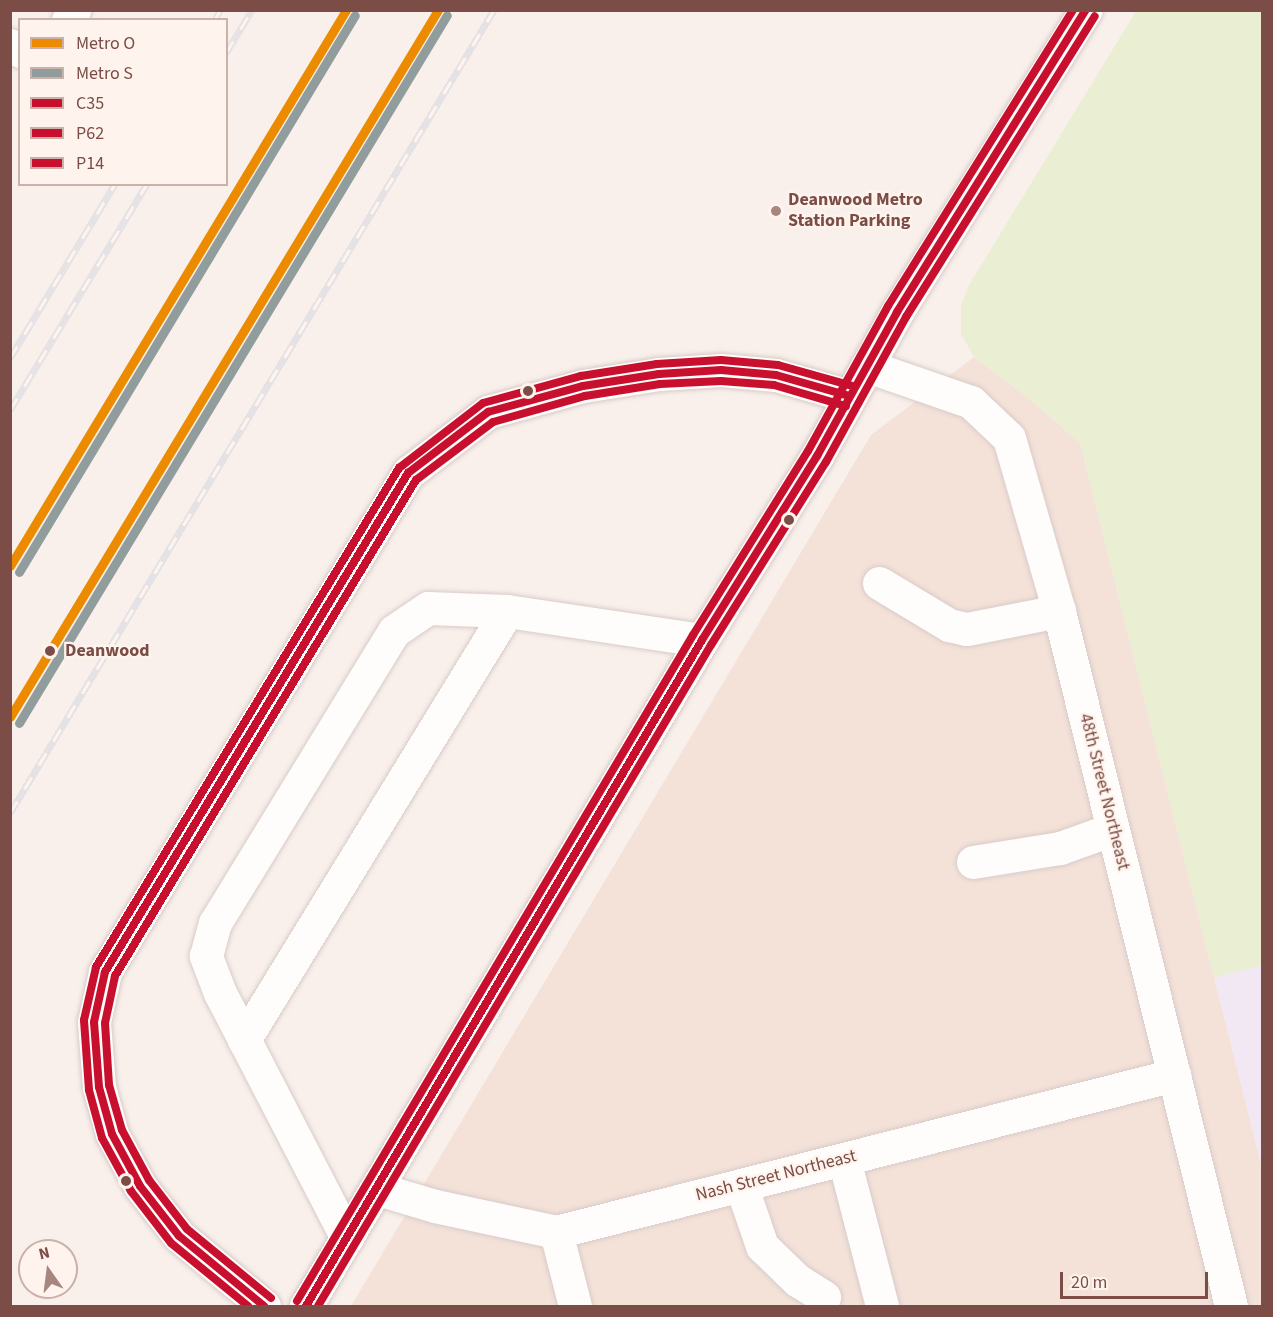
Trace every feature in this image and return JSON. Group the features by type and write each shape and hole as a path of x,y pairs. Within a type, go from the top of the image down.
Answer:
{"street":[{"path":"306,1306 378,1189 702,640 817,456 897,312 1086,10"},
{"name":"48th Street Northeast","path":"867,366 971,402 1009,438 1059,611 1231,1306"},
{"path":"264,1306 179,1236 140,1186 112,1134 99,1087 94,1022 105,972 408,473 488,412 584,386 658,374 721,370 776,375 849,396"},
{"path":"879,584 949,625 967,629 1059,611"},
{"path":"347,1238 220,993 206,956 215,923 394,631 428,608 507,611 702,640"},
{"path":"244,1040 507,611"},
{"path":"973,862 1060,848 1113,829"},
{"name":"Nash Street Northeast","path":"378,1189 435,1206 556,1232 1174,1075"},
{"path":"844,1159 882,1306"},
{"path":"741,1185 762,1246 797,1280 824,1297"},
{"path":"556,1232 575,1306"}],"shaded area":[{"path":"974,357 1031,400 1080,443 1262,1167 1262,1306 351,1306 871,435"},
{"path":"1262,965 1262,1167 1214,978"}],"green space":[{"path":"1136,11 1262,11 1262,965 1214,978 1080,443 1031,400 974,357 961,334 961,305 969,285"}],"railway":[{"path":"216,18 220,10"},
{"path":"228,50 252,10"},
{"path":"10,813 494,10"},
{"path":"10,358 114,186"},
{"path":"10,410 146,186"}],"metro line":[{"name":"O","path":"10,566 346,10"},
{"name":"O","path":"10,717 438,10"},
{"name":"S","path":"19,572 355,15"},
{"name":"S","path":"19,723 447,15"}],"transit line":[{"name":"P14","path":"297,1301 693,635 808,451 888,306 1073,10"},
{"name":"C35","path":"306,1306 702,640 817,456 897,312 1086,10"},
{"name":"P62","path":"318,1306 711,645 826,462 906,317 1095,16"},
{"name":"P14","path":"248,1306 171,1243 131,1191 102,1138 89,1090 84,1020 96,967 399,468 483,403 581,376 657,364 721,360 778,365 852,386"},
{"name":"C35","path":"264,1306 179,1236 140,1186 112,1134 99,1087 94,1022 105,972 408,473 488,412 583,386 659,374 721,370 776,375 849,396"},
{"name":"P62","path":"271,1298 187,1229 149,1180 122,1130 109,1085 105,1023 115,976 416,480 493,422 585,396 660,384 721,381 774,385 846,406"}],"place":[{"name":"Deanwood Metro Station Parking","path":"776,211"},
{"name":"Deanwood","path":"50,651"}]}
